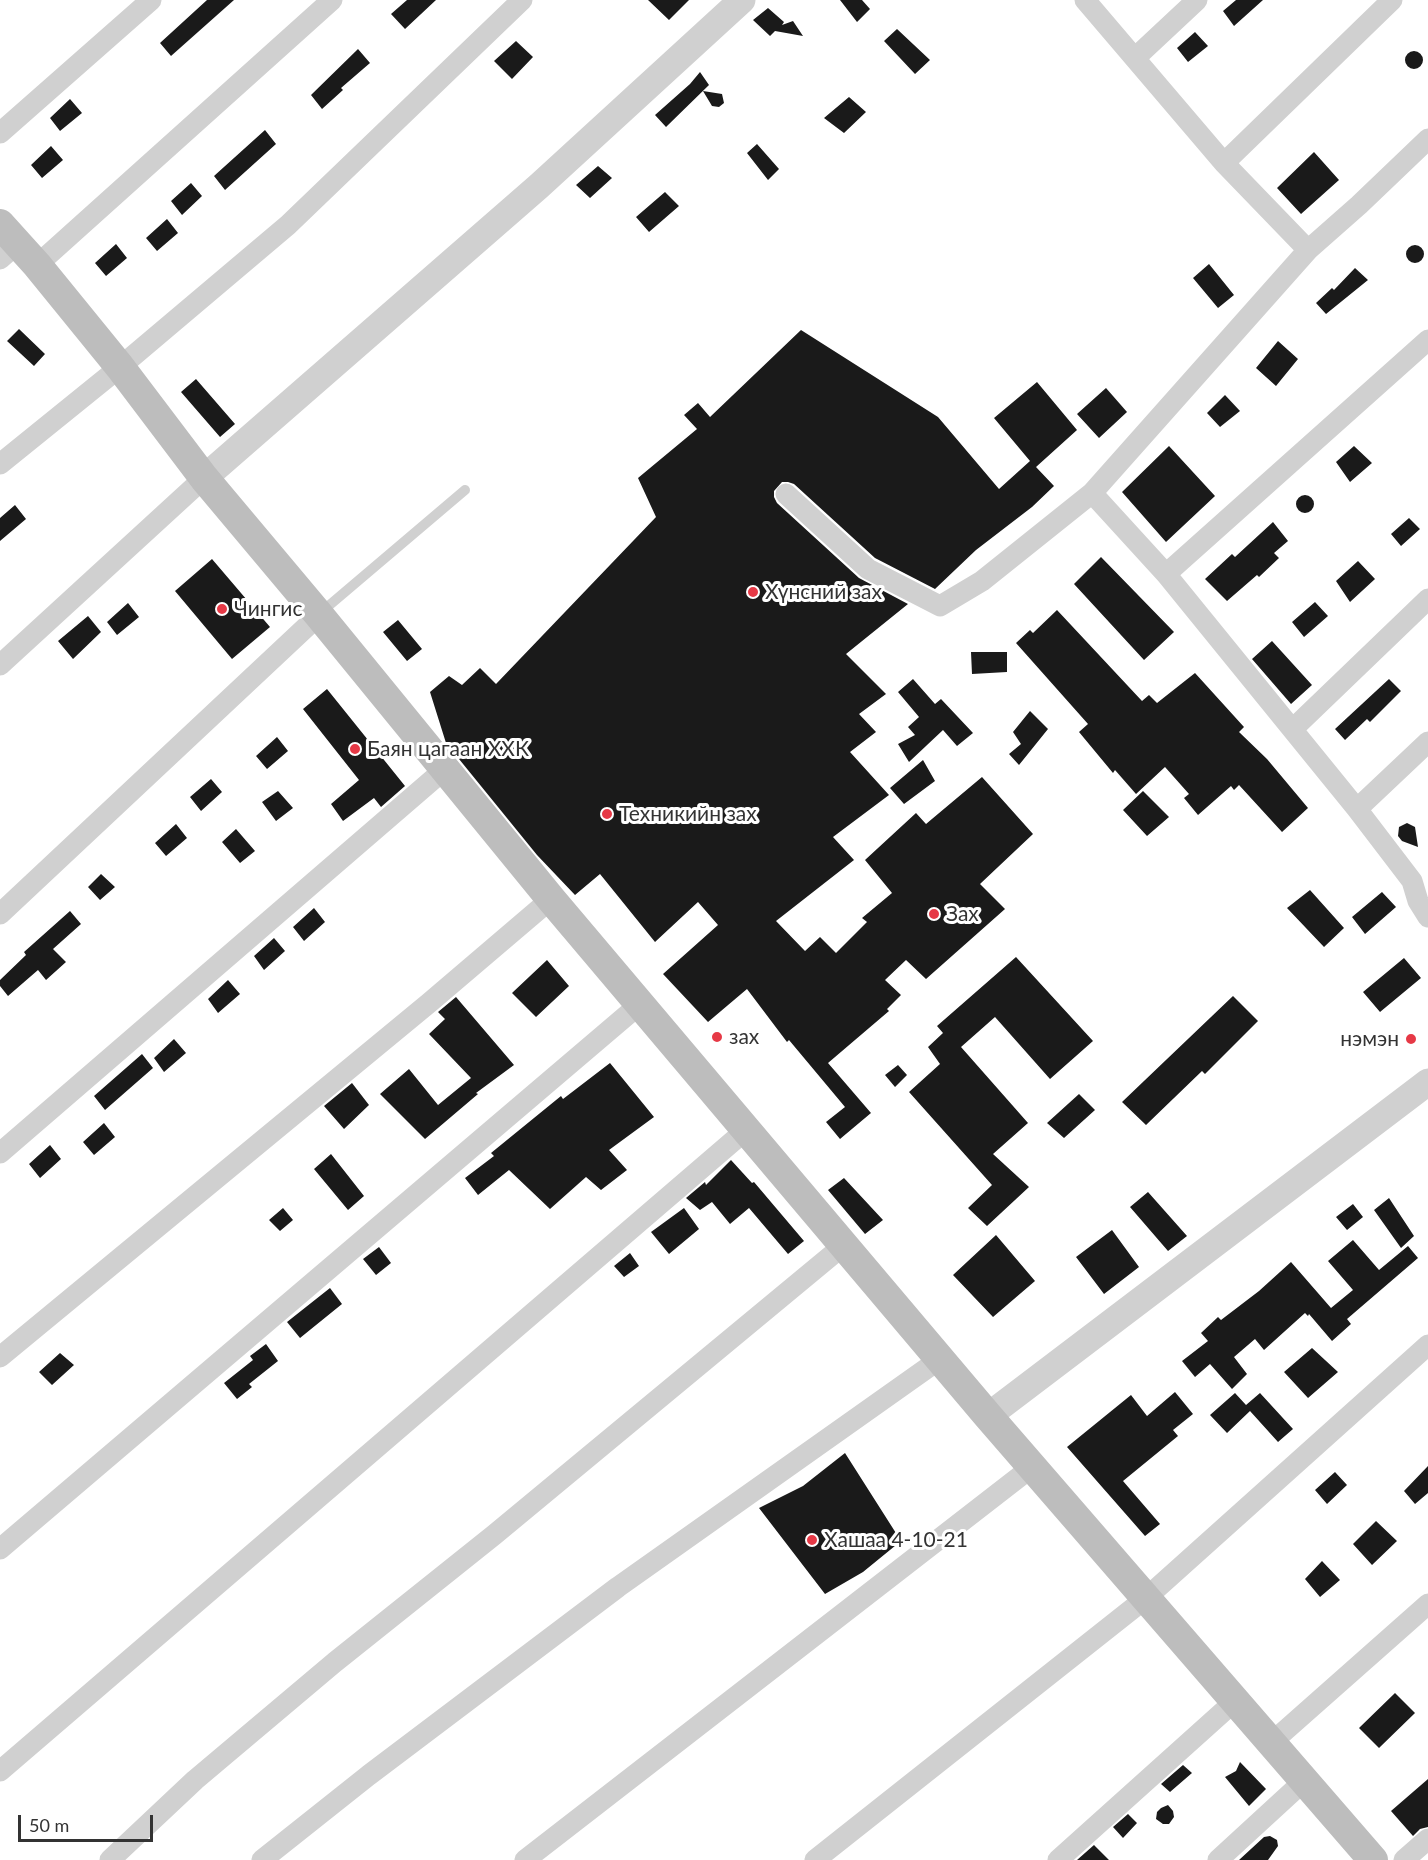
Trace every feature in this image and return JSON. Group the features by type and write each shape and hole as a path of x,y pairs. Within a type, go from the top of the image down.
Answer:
{"main road":[{"path":"13,248 120,367 204,478 551,899 988,1416 1373,1860"}],"street":[{"path":"0,132 151,0"},
{"path":"13,248 332,0"},
{"path":"0,464 120,367 288,225 522,0"},
{"path":"0,665 204,478 539,186 742,0"},
{"path":"1085,0 1224,163 1308,250"},
{"path":"1135,58 1197,0"},
{"path":"1224,163 1392,0"},
{"path":"786,494 868,569 940,606 982,581 1092,493 1308,250 1428,140"},
{"path":"1166,574 1428,340"},
{"path":"1092,493 1166,574 1357,809 1412,881 1425,903"},
{"path":"1298,724 1428,599"},
{"path":"0,914 319,615"},
{"path":"1357,809 1428,742"},
{"path":"0,1153 445,769"},
{"path":"0,1357 429,1003 551,899"},
{"path":"0,1549 640,1004"},
{"path":"988,1416 1428,1082"},
{"path":"0,1771 746,1130"},
{"path":"110,1860 195,1780 335,1662 494,1535 844,1245"},
{"path":"815,1860 1146,1598 1428,1345"},
{"path":"262,1860 369,1775 618,1587 940,1359"},
{"path":"525,1860 1032,1467"},
{"path":"1271,1743 1428,1604"},
{"path":"1058,1860 1235,1701"},
{"path":"1218,1860 1304,1781"},
{"path":"1404,1860 1428,1839"}],"lane":[{"path":"319,615 465,490"}],"building":[{"path":"207,0 234,0 171,56 160,43"},
{"path":"407,0 436,0 405,29 391,14"},
{"path":"648,0 689,0 669,20"},
{"path":"840,0 862,0 870,9 857,22"},
{"path":"1236,0 1263,0 1234,26 1223,11"},
{"path":"768,8 784,22 782,25 793,21 803,36 775,31 770,36 753,20"},
{"path":"897,29 930,60 915,74 884,41"},
{"path":"1195,32 1208,46 1188,62 1177,48"},
{"path":"516,41 533,57 512,79 494,61"},
{"path":"358,49 370,63 341,88 343,90 322,109 311,95"},
{"path":"1410,51 1418,51 1423,56 1421,67 1410,69 1405,64 1405,56"},
{"path":"700,72 709,85 666,127 655,115"},
{"path":"703,91 722,94 724,103 719,107 712,106"},
{"path":"849,97 866,112 844,133 824,118"},
{"path":"70,99 82,113 60,131 50,118"},
{"path":"265,130 276,144 225,190 214,176"},
{"path":"757,144 779,169 768,180 747,153"},
{"path":"51,146 63,160 42,178 31,165"},
{"path":"1314,152 1339,180 1301,214 1277,188"},
{"path":"598,166 612,178 590,198 576,185"},
{"path":"191,183 202,196 182,215 171,201"},
{"path":"665,192 679,206 649,232 636,217"},
{"path":"167,219 178,233 157,251 146,238"},
{"path":"116,244 127,258 106,276 95,263"},
{"path":"1411,245 1419,245 1424,250 1422,261 1411,263 1406,258 1406,250"},
{"path":"1209,264 1234,295 1218,308 1193,278"},
{"path":"1355,268 1368,280 1326,314 1316,303 1332,288 1334,290"},
{"path":"19,329 45,354 34,366 7,341"},
{"path":"801,330 938,417 999,489 1030,461 994,418 1037,382 1077,430 1036,467 1054,486 1032,507 976,550 935,589 875,558 794,484 782,482 774,491 777,503 859,578 908,604 846,654 886,694 859,714 876,732 850,752 889,795 833,837 854,860 776,921 805,951 820,937 836,953 867,922 862,918 892,893 865,860 916,813 926,824 982,777 1033,834 980,884 1005,909 926,979 906,960 885,980 901,995 887,1009 889,1011 828,1063 871,1113 840,1139 826,1122 845,1107 789,1040 787,1042 747,989 708,1022 663,974 718,925 698,902 655,942 600,874 575,895 537,855 446,743 430,692 449,676 462,685 480,668 496,684 656,517 638,478 697,429 684,415 698,403 710,417"},
{"path":"1278,341 1298,359 1276,386 1256,368"},
{"path":"196,379 235,424 220,437 181,392"},
{"path":"1106,388 1127,412 1099,438 1077,414"},
{"path":"1225,395 1240,411 1220,427 1207,413"},
{"path":"1169,446 1215,496 1166,542 1122,492"},
{"path":"1354,446 1372,463 1350,482 1336,462"},
{"path":"1301,495 1309,495 1314,500 1312,511 1301,513 1296,508 1296,500"},
{"path":"15,505 26,519 0,541 0,518"},
{"path":"1409,518 1420,529 1401,546 1391,534"},
{"path":"1273,522 1288,541 1274,553 1279,558 1259,577 1257,575 1227,601 1205,579 1232,554 1235,557"},
{"path":"1101,557 1174,632 1144,660 1074,584"},
{"name":"Чингис","path":"212,559 270,627 232,659 175,591"},
{"path":"1358,561 1375,579 1350,602 1336,581"},
{"path":"1315,602 1328,616 1304,637 1292,622"},
{"path":"128,603 139,617 117,635 107,622"},
{"path":"1057,610 1142,701 1149,695 1157,703 1195,673 1244,727 1239,732 1267,759 1308,808 1282,832 1239,785 1234,790 1231,786 1198,815 1184,798 1189,794 1165,767 1136,794 1115,770 1113,773 1079,732 1088,724 1016,643 1030,630 1033,633"},
{"path":"88,616 101,632 73,659 58,641"},
{"path":"398,620 422,649 407,661 383,632"},
{"path":"1272,641 1312,685 1291,704 1252,659"},
{"path":"971,652 1007,652 1007,672 972,674"},
{"path":"913,679 935,704 941,699 973,733 957,746 943,730 909,762 898,744 915,735 908,727 919,717 898,692"},
{"path":"1389,679 1401,691 1370,722 1367,719 1345,740 1335,729"},
{"name":"Баян цагаан ХХК","path":"327,689 405,786 381,807 374,798 343,821 331,804 359,780 303,709"},
{"path":"1030,711 1048,729 1019,765 1009,754 1021,744 1013,732"},
{"path":"277,737 288,751 267,769 256,756"},
{"path":"923,760 935,781 904,804 890,788"},
{"path":"211,779 222,792 201,811 190,797"},
{"path":"278,791 293,808 276,821 262,802"},
{"path":"1143,791 1169,817 1147,836 1123,810"},
{"path":"1407,823 1415,827 1418,847 1402,841 1398,836 1399,827"},
{"path":"176,824 187,838 166,856 155,843"},
{"path":"236,829 255,851 240,863 222,842"},
{"path":"101,874 115,887 100,900 88,887"},
{"path":"1310,890 1344,928 1324,947 1287,908"},
{"path":"1382,892 1396,907 1365,934 1352,917"},
{"path":"314,908 325,922 304,941 293,927"},
{"path":"70,911 81,924 53,949 66,962 46,980 38,970 8,996 0,986 0,980 26,955 24,952"},
{"path":"274,938 285,951 264,970 254,956"},
{"path":"1016,957 1093,1041 1050,1079 995,1017 961,1047 1028,1123 993,1154 1029,1187 987,1226 968,1208 992,1185 909,1092 940,1064 928,1047 943,1033 937,1026"},
{"path":"1404,958 1421,978 1380,1012 1363,992"},
{"path":"547,960 569,986 536,1017 512,993"},
{"path":"228,980 240,994 218,1013 208,999"},
{"path":"1233,996 1258,1021 1205,1074 1202,1071 1146,1125 1122,1102"},
{"path":"456,997 514,1065 476,1093 478,1094 425,1139 380,1094 409,1069 438,1105 471,1078 429,1034 445,1019 438,1012"},
{"path":"174,1039 186,1053 164,1072 154,1058"},
{"path":"142,1054 153,1068 105,1110 94,1096"},
{"path":"610,1063 654,1117 609,1150 627,1170 601,1190 586,1177 550,1209 509,1170 478,1195 465,1178 494,1156 491,1153 561,1096 563,1099"},
{"path":"898,1065 907,1075 895,1087 885,1075"},
{"path":"352,1083 369,1105 344,1129 324,1106"},
{"path":"1079,1094 1095,1110 1064,1138 1047,1123"},
{"path":"104,1123 115,1137 94,1155 83,1142"},
{"path":"50,1145 61,1159 40,1178 29,1164"},
{"path":"331,1154 364,1196 348,1210 314,1169"},
{"path":"731,1160 752,1183 754,1182 804,1241 788,1254 749,1208 730,1224 712,1202 700,1210 686,1198 705,1182 706,1185"},
{"path":"844,1178 883,1220 865,1234 828,1190"},
{"path":"1148,1192 1187,1236 1168,1251 1130,1207"},
{"path":"1389,1198 1414,1236 1401,1248 1374,1210"},
{"path":"1353,1204 1363,1217 1347,1230 1336,1217"},
{"path":"283,1208 293,1220 280,1231 269,1220"},
{"path":"684,1208 699,1229 669,1254 651,1232"},
{"path":"1112,1230 1139,1267 1104,1294 1076,1257"},
{"path":"996,1235 1035,1281 993,1317 953,1275"},
{"path":"1353,1240 1379,1270 1408,1246 1418,1258 1347,1319 1351,1324 1332,1341 1309,1314 1308,1316 1305,1313 1264,1350 1255,1339 1234,1357 1247,1374 1232,1389 1210,1364 1195,1377 1182,1361 1208,1341 1201,1333 1218,1317 1221,1320 1259,1291 1291,1262 1331,1308 1353,1290 1328,1261"},
{"path":"379,1247 391,1263 376,1275 363,1259"},
{"path":"630,1253 639,1266 624,1277 614,1266"},
{"path":"330,1288 342,1304 300,1338 287,1322"},
{"path":"266,1344 278,1361 249,1384 252,1387 237,1399 224,1383 253,1360 250,1356"},
{"path":"1312,1348 1338,1372 1308,1398 1284,1372"},
{"path":"60,1353 74,1365 52,1385 39,1372"},
{"path":"1175,1392 1193,1414 1173,1430 1178,1436 1123,1481 1160,1524 1145,1536 1067,1447 1131,1395 1147,1416"},
{"path":"1235,1393 1246,1405 1260,1393 1293,1429 1278,1442 1250,1411 1227,1433 1210,1415"},
{"path":"845,1453 901,1541 863,1572 825,1594 759,1508 803,1486"},
{"path":"1428,1466 1428,1493 1415,1504 1404,1491"},
{"path":"1335,1472 1347,1485 1327,1504 1315,1490"},
{"path":"1376,1521 1397,1541 1372,1565 1353,1544"},
{"path":"1322,1561 1340,1580 1320,1597 1305,1579"},
{"path":"1395,1693 1415,1713 1379,1748 1359,1728"},
{"path":"1240,1762 1266,1789 1249,1806 1225,1777 1236,1771"},
{"path":"1183,1765 1192,1773 1170,1792 1161,1784"},
{"path":"1428,1779 1428,1827 1420,1829 1413,1836 1391,1811"},
{"path":"1168,1805 1174,1817 1169,1824 1163,1824 1156,1819 1157,1812"},
{"path":"1128,1814 1137,1823 1123,1838 1113,1827"},
{"path":"1270,1836 1277,1840 1278,1846 1268,1860 1239,1860 1264,1837"},
{"path":"1094,1845 1109,1860 1077,1860"}],"place":[{"name":"Хүнсний зах","path":"753,592"},
{"name":"Чингис","path":"222,609"},
{"name":"Баян цагаан ХХК","path":"355,749"},
{"name":"Техникийн зах","path":"607,814"},
{"name":"Зах","path":"934,914"},
{"name":"зах","path":"717,1037"},
{"name":"нэмэн","path":"1411,1039"},
{"name":"Хашаа 4-10-21","path":"812,1540"}]}
